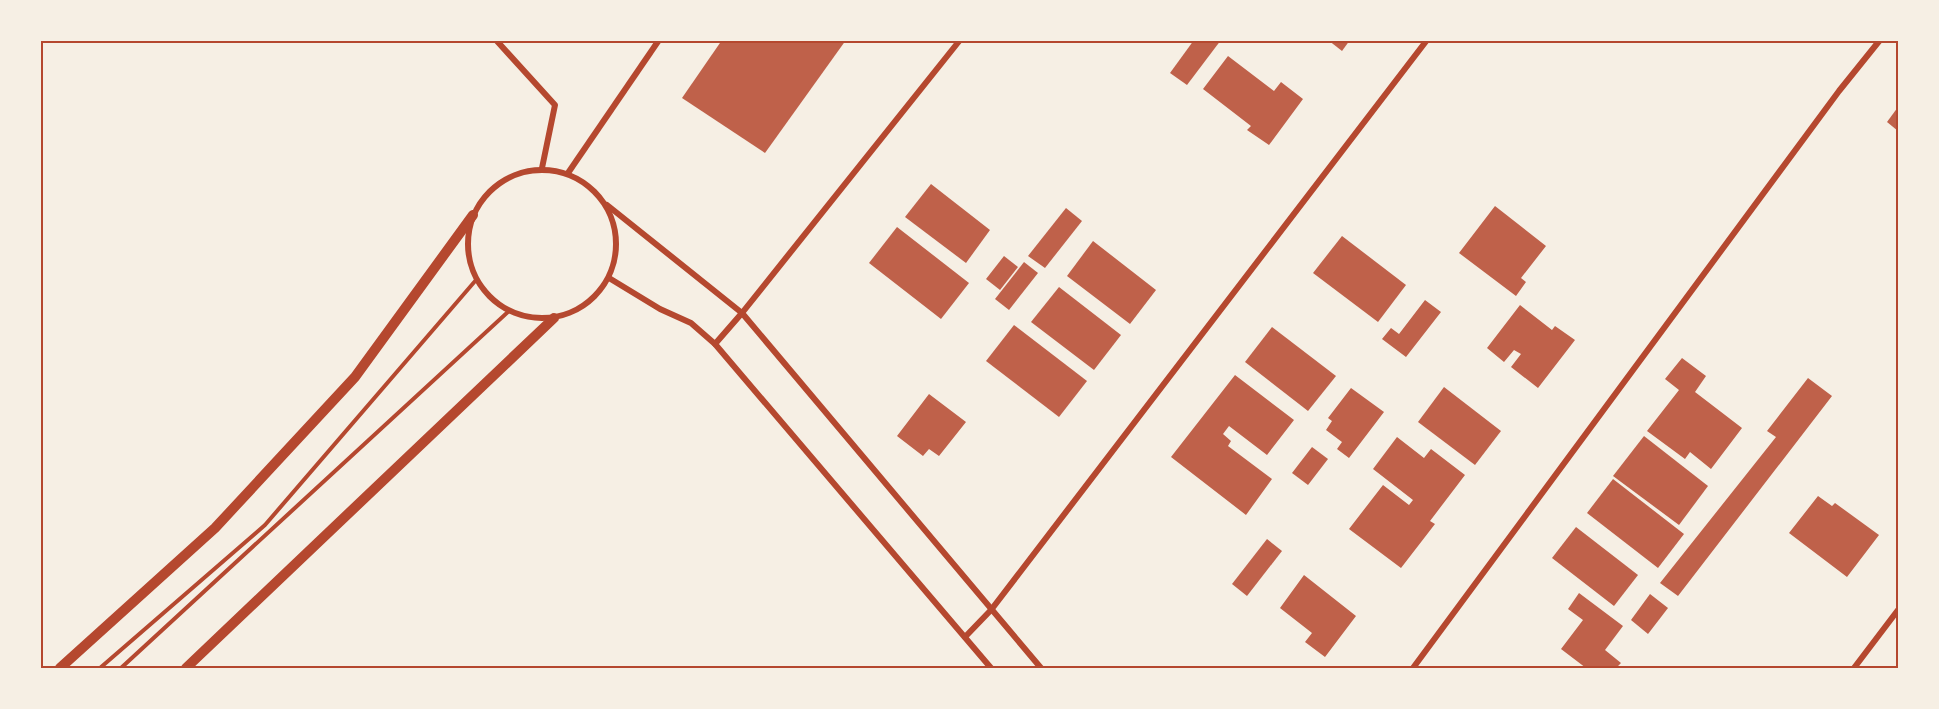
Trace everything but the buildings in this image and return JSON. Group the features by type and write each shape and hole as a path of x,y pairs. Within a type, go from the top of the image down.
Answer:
{"street":[{"path":"496,40 555,105 542,168"},
{"path":"568,173 659,40"},
{"path":"715,344 960,40"},
{"path":"965,637 991,610 1427,40"},
{"path":"1413,669 1832,101 1880,40"},
{"path":"60,669 214,528 355,377 473,215 484,196 501,181 520,172 542,168 568,173 590,186 607,205 742,313 1041,669"},
{"path":"473,215 467,236 469,258 476,280 490,298 509,311 530,318 554,318 576,311 595,297 609,278 616,255 616,238 607,205"},
{"path":"609,278 660,309 691,323 715,344 991,669"},
{"path":"186,669 554,318"},
{"path":"1854,669 1899,610"}],"path":[{"path":"100,669 265,525 476,280"},
{"path":"121,669 509,311"}]}
